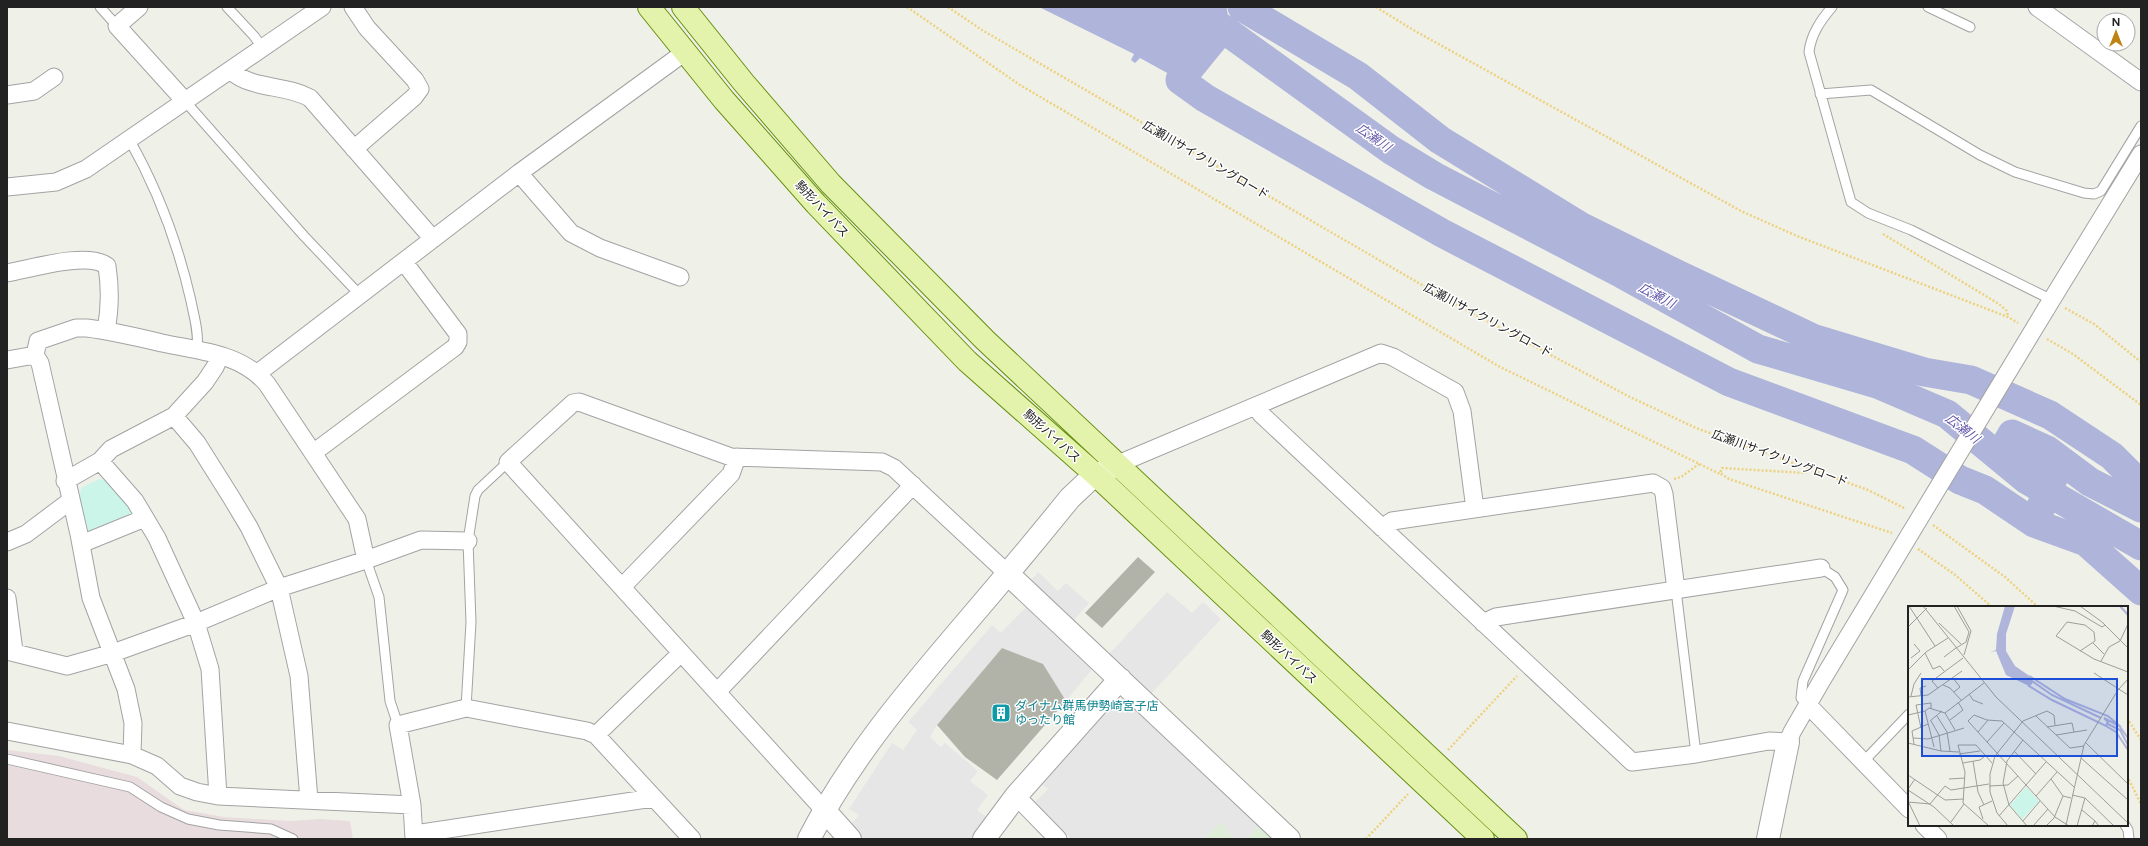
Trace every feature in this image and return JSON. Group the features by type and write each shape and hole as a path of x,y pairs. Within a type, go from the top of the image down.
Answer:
{"main road":[{"name":"駒形バイパス","path":"649,7 685,52 733,93 831,184 985,340 1516,839"},
{"name":"駒形バイパス","path":"683,7 733,93 816,204 967,361 1097,476 1483,839"}],"street":[{"path":"139,7 117,26 184,100"},
{"path":"7,187 44,184 72,176 86,169 184,100 231,71 262,47 322,7"},
{"path":"353,7 367,28 415,80 420,89 414,97 354,149"},
{"path":"2037,7 2141,82"},
{"path":"258,373 519,173 685,52"},
{"path":"231,71 239,78 249,82 302,93 310,98 433,239"},
{"path":"7,95 34,91 54,77"},
{"path":"1768,839 1788,742 1792,732 2141,154"},
{"path":"519,173 571,233 600,248 680,277"},
{"path":"7,273 59,263 93,260 102,262 107,266 108,274 108,320 106,330"},
{"path":"313,453 455,347 458,342 458,334 404,262"},
{"path":"132,755 133,723 126,689 91,598 81,544 65,481 40,362 35,355 38,341 69,329 106,330 197,349 220,356 258,373 356,519 366,560"},
{"path":"809,839 824,810 854,762 894,707 1008,574 1070,498 1088,481 1118,464 1381,353 1392,357 1455,392 1458,396 1462,411 1475,509"},
{"path":"7,360 35,355"},
{"path":"65,481 100,461 112,449 174,416 206,382 220,356"},
{"path":"850,839 508,462 573,403 578,402 725,456 737,458 882,462 894,468 1289,839"},
{"path":"1256,406 1261,414 1527,666 1632,762 1696,754 1769,741 1788,742"},
{"path":"174,416 197,444 231,497 249,527 279,588 299,676 309,800"},
{"path":"622,587 731,474 737,458"},
{"path":"100,461 135,501 169,563 196,623 210,669 218,796"},
{"path":"1382,528 1392,521 1644,483 1653,483 1662,488 1664,494 1676,590"},
{"path":"716,692 913,485"},
{"path":"7,542 26,534 70,501"},
{"path":"81,544 145,518"},
{"path":"7,598 10,651 67,666 113,653 196,623 279,588 366,560 421,540 468,541"},
{"path":"1483,623 1496,617 1821,568"},
{"path":"596,735 682,653"},
{"path":"984,839 1016,796 1120,679"},
{"path":"1808,705 1908,808"},
{"path":"653,798 414,836 412,804 398,725 466,708 587,731 604,741 653,798 692,839"},
{"path":"7,730 132,755 157,766 180,786 197,792 218,796 412,804"},
{"path":"1016,796 1058,839"},
{"path":"1925,826 1938,839"}],"lane":[{"path":"100,7 117,26"},
{"path":"227,7 254,36 262,47"},
{"path":"1832,7 1822,18 1810,41 1809,52 1851,202 1868,213 1911,230 2049,305"},
{"path":"1928,7 1970,27"},
{"path":"1820,94 1871,90 1980,155 2015,172 2053,185 2094,194 2100,191 2141,126"},
{"path":"184,100 304,236 360,295"},
{"path":"129,139 164,210 175,241 198,335 197,349"},
{"path":"466,708 471,622 468,541 475,496 478,490 508,462"},
{"path":"366,560 379,597 390,702 398,725"},
{"path":"1808,705 1801,698 1803,681 1843,590 1835,577 1821,568"},
{"path":"1676,590 1696,754"},
{"path":"1864,762 1908,715"},
{"path":"7,759 130,787 161,807 188,819 219,825 271,829 293,839"},
{"path":"2126,826 2128,830 2128,839"}],"path":[{"path":"907,7 1020,85 1500,367 1729,479 1908,538 1954,574 1991,606"},
{"name":"広瀬川サイクリングロード","path":"948,7 1002,42 1462,307 1628,396 1696,428 1868,490 1910,512"},
{"path":"1376,7 1415,31 1741,211 1797,236 2008,317 2021,324"},
{"path":"1878,231 1999,304 2006,311 2008,317"},
{"path":"2049,305 2094,324 2141,362"},
{"path":"2040,335 2073,354 2141,405"},
{"path":"1662,488 1699,464"},
{"path":"1722,475 1720,473 1722,468 1805,473 1810,469"},
{"path":"1930,523 2005,577 2037,606"},
{"path":"1436,764 1527,666"},
{"path":"2128,720 2141,740"},
{"path":"2128,778 2141,804"},
{"path":"1366,839 1420,780"}],"shaded area":[{"path":"1039,7 1212,7 1216,36 1180,80 1140,58 1135,63 1131,60 1134,54"},
{"path":"99,479 111,482 135,509 131,518 97,533 86,530 79,500 81,488"},
{"path":"1038,572 1058,591 1066,583 1089,603 1073,621 1032,583 1031,580"},
{"path":"1167,592 1192,613 1203,602 1221,619 1151,694 1108,655"},
{"path":"1027,606 1093,668 1066,701 1002,648 937,725 930,737 941,747 945,743 978,771 970,781 988,795 977,810 987,817 971,839 864,839 851,824 859,815 849,809 892,743 903,750 917,730 908,722 992,625 1001,633"},
{"path":"1111,702 1121,711 1130,702 1261,824 1247,839 1234,839 1221,822 1205,839 1071,839 1035,802 1048,789 1040,783"},
{"path":"7,750 59,756 137,777 184,810 224,817 291,821 320,819 350,821 353,839 7,839"}],"green space":[{"path":"1221,822 1234,839 1205,839"},
{"path":"1261,824 1276,839 1247,839"}],"building":[{"path":"1138,557 1155,572 1102,628 1085,613"},
{"name":"ダイナム群馬伊勢崎宮子店 ゆったり館","path":"1002,648 1043,664 1066,701 997,780 965,757 937,725"}],"waterway":[{"name":"広瀬川","path":"1188,7 1204,15 1391,150 1434,176 1622,274 1758,349 1877,384 1947,414 2027,480 2141,546"},
{"path":"1212,7 1216,36 1180,80 1205,98 1442,233 1729,382 1913,450 1960,480 1985,490 2034,523 2055,474 2035,465 2008,441 2012,434 2047,450 2090,482 2141,508"},
{"path":"1242,7 1358,76 1440,140 1582,227 1677,274 1815,339 1924,372 1971,380 2050,415 2112,456 2141,485"},
{"path":"2042,505 2034,523 2086,542 2141,591"}],"place":[{"name":"ダイナム群馬伊勢崎宮子店 ゆったり館","path":"1001,713"}]}
